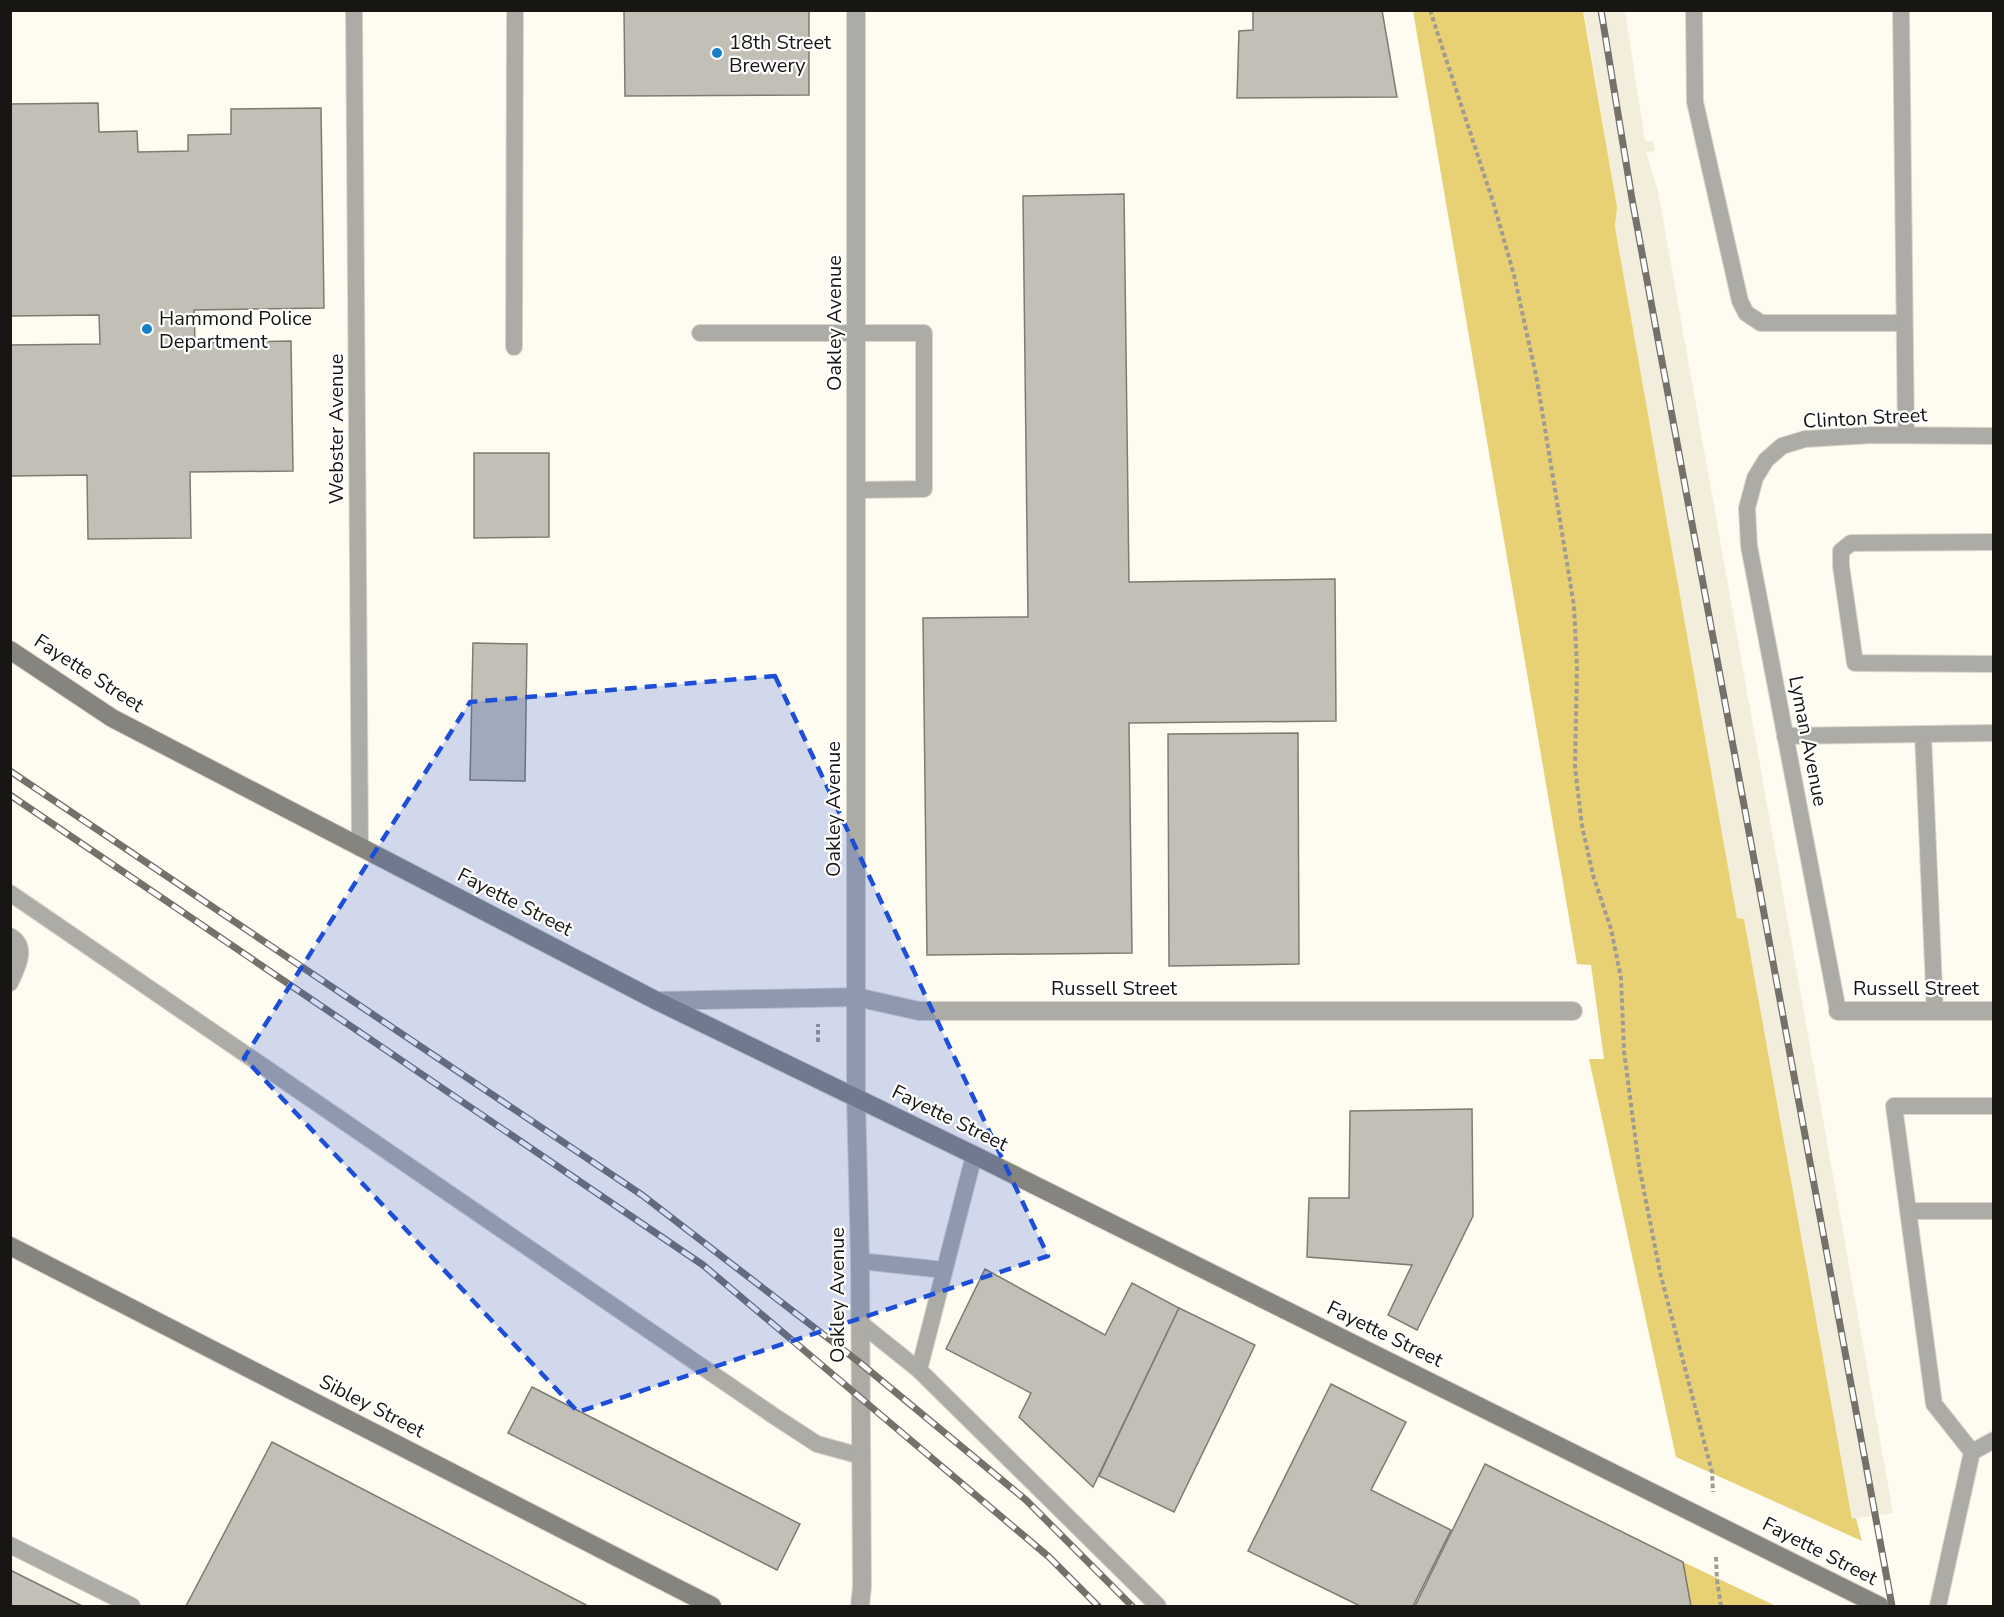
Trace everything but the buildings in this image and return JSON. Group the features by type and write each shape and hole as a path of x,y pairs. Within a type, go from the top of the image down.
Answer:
{"street":[{"name":"Oakley Avenue","path":"856,10 856,1096 860,1261 862,1587 860,1606"},
{"name":"Fayette Street","path":"10,650 112,718 657,1001 856,1096 1880,1606"},
{"name":"Russell Street","path":"657,1001 856,998 919,1011 1573,1011"},
{"name":"Russell Street","path":"1838,1011 1994,1011"},
{"name":"Sibley Street","path":"10,1246 712,1606"}],"lane":[{"name":"Webster Avenue","path":"354,10 360,848"},
{"path":"514,347 515,10"},
{"path":"1694,10 1695,102 1740,301 1746,313 1761,323 1904,323"},
{"path":"1901,10 1906,435"},
{"path":"700,333 924,333 924,489 856,490"},
{"name":"Clinton Street","path":"1755,478 1766,460 1782,446 1805,439 1872,435 1994,436"},
{"name":"Lyman Avenue","path":"1755,478 1746,508 1749,546 1838,1011"},
{"path":"1994,542 1851,543 1841,551 1840,566 1855,663 1994,664"},
{"path":"1785,736 1994,733"},
{"path":"1923,734 1935,1011"},
{"path":"10,893 774,1416 817,1444 861,1455"},
{"path":"10,936 15,939 20,948 20,961 10,983"},
{"path":"1972,1452 1934,1404 1894,1106 1994,1106"},
{"path":"919,1370 974,1155"},
{"path":"1908,1211 1994,1211"},
{"path":"860,1261 944,1270"},
{"path":"859,1322 919,1370 1158,1606"},
{"path":"1938,1606 1972,1452 1994,1440"},
{"path":"10,1545 132,1606"}],"path":[{"path":"1430,10 1514,275 1537,380 1574,606 1577,668 1575,767 1582,826 1593,875 1611,929 1621,978 1624,1051 1638,1166 1660,1272 1712,1472"},
{"path":"818,1017 818,1042"},
{"path":"1717,1580 1721,1606"}],"highlighted area":[{"path":"775,676 1048,1256 578,1412 244,1058 470,702"}],"shaded area":[{"path":"1413,11 1583,11 1617,207 1615,227 1737,918 1744,919 1852,1519 1856,1518 1862,1541 1676,1457 1589,1059 1604,1059 1591,965 1577,964"},
{"path":"1584,11 1625,11 1645,141 1653,141 1655,151 1646,152 1658,191 1893,1513 1852,1519 1744,919 1737,918 1615,227 1617,207"},
{"path":"1683,1562 1776,1606 1691,1606"}],"railway":[{"path":"1601,10 1632,199 1892,1606"},
{"path":"10,771 642,1195 859,1362 1026,1500 1132,1606"},
{"path":"10,795 703,1265 1049,1557 1098,1606"}],"place":[{"name":"18th Street Brewery","path":"717,53"},
{"name":"Hammond Police Department","path":"147,329"}]}
